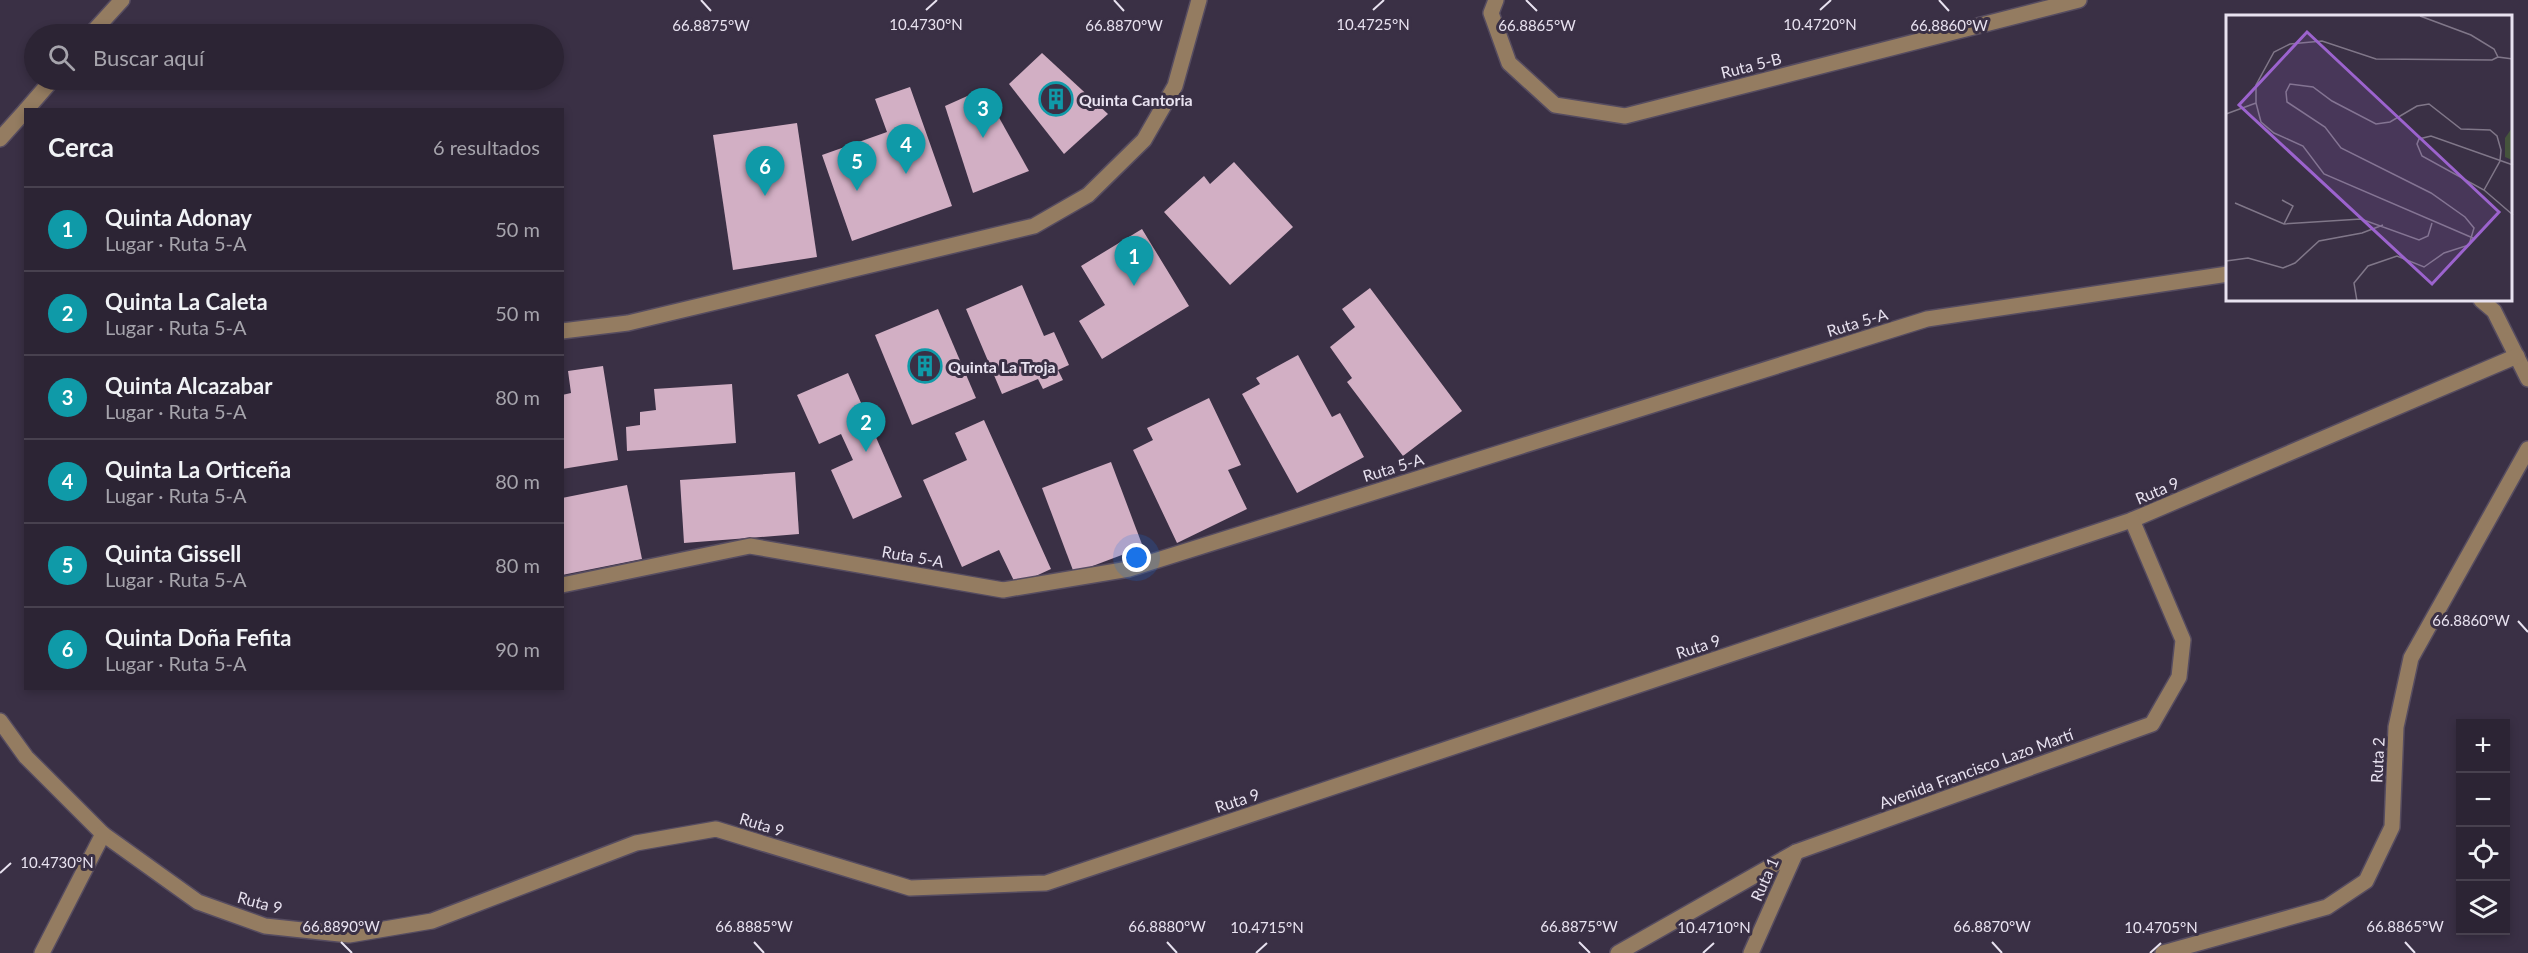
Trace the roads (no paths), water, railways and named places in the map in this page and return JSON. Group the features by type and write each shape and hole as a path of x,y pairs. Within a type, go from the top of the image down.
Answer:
{"street":[{"path":"100,24 122,0"},
{"path":"564,331 628,323 1034,226 1088,195 1144,140 1175,86 1199,0"},
{"name":"Ruta 5-B","path":"1496,0 1491,13 1509,63 1555,105 1625,116 2079,0"},
{"path":"28,108 43,90"},
{"path":"0,139 24,112"},
{"name":"Ruta 5-A","path":"564,585 750,546 1003,590 1129,569 1927,319 2226,274"},
{"path":"2483,302 2494,311 2528,379"},
{"name":"Ruta 9","path":"0,721 26,757 103,834 198,902 265,926 349,935 432,921 636,843 716,829 910,888 1046,883 2132,520 2517,356"},
{"name":"Ruta 2","path":"2163,953 2328,907 2366,881 2392,827 2396,727 2411,658 2528,449"},
{"name":"Avenida Francisco Lazo Martí","path":"1618,953 1796,852 2152,724 2179,677 2184,640 2132,520"},
{"path":"42,953 103,834"},
{"name":"Ruta 1","path":"1751,953 1796,852"}],"place":[{"name":"Quinta Cantoria","path":"1056,99"},
{"name":"Quinta Alcazabar","path":"983,138"},
{"name":"Quinta La Orticeña","path":"906,174"},
{"name":"Quinta Gissell","path":"857,191"},
{"name":"Quinta Doña Fefita","path":"765,196"},
{"name":"Quinta Adonay","path":"1134,286"},
{"name":"Quinta La Troja","path":"925,366"},
{"name":"Quinta La Caleta","path":"866,452"}]}
